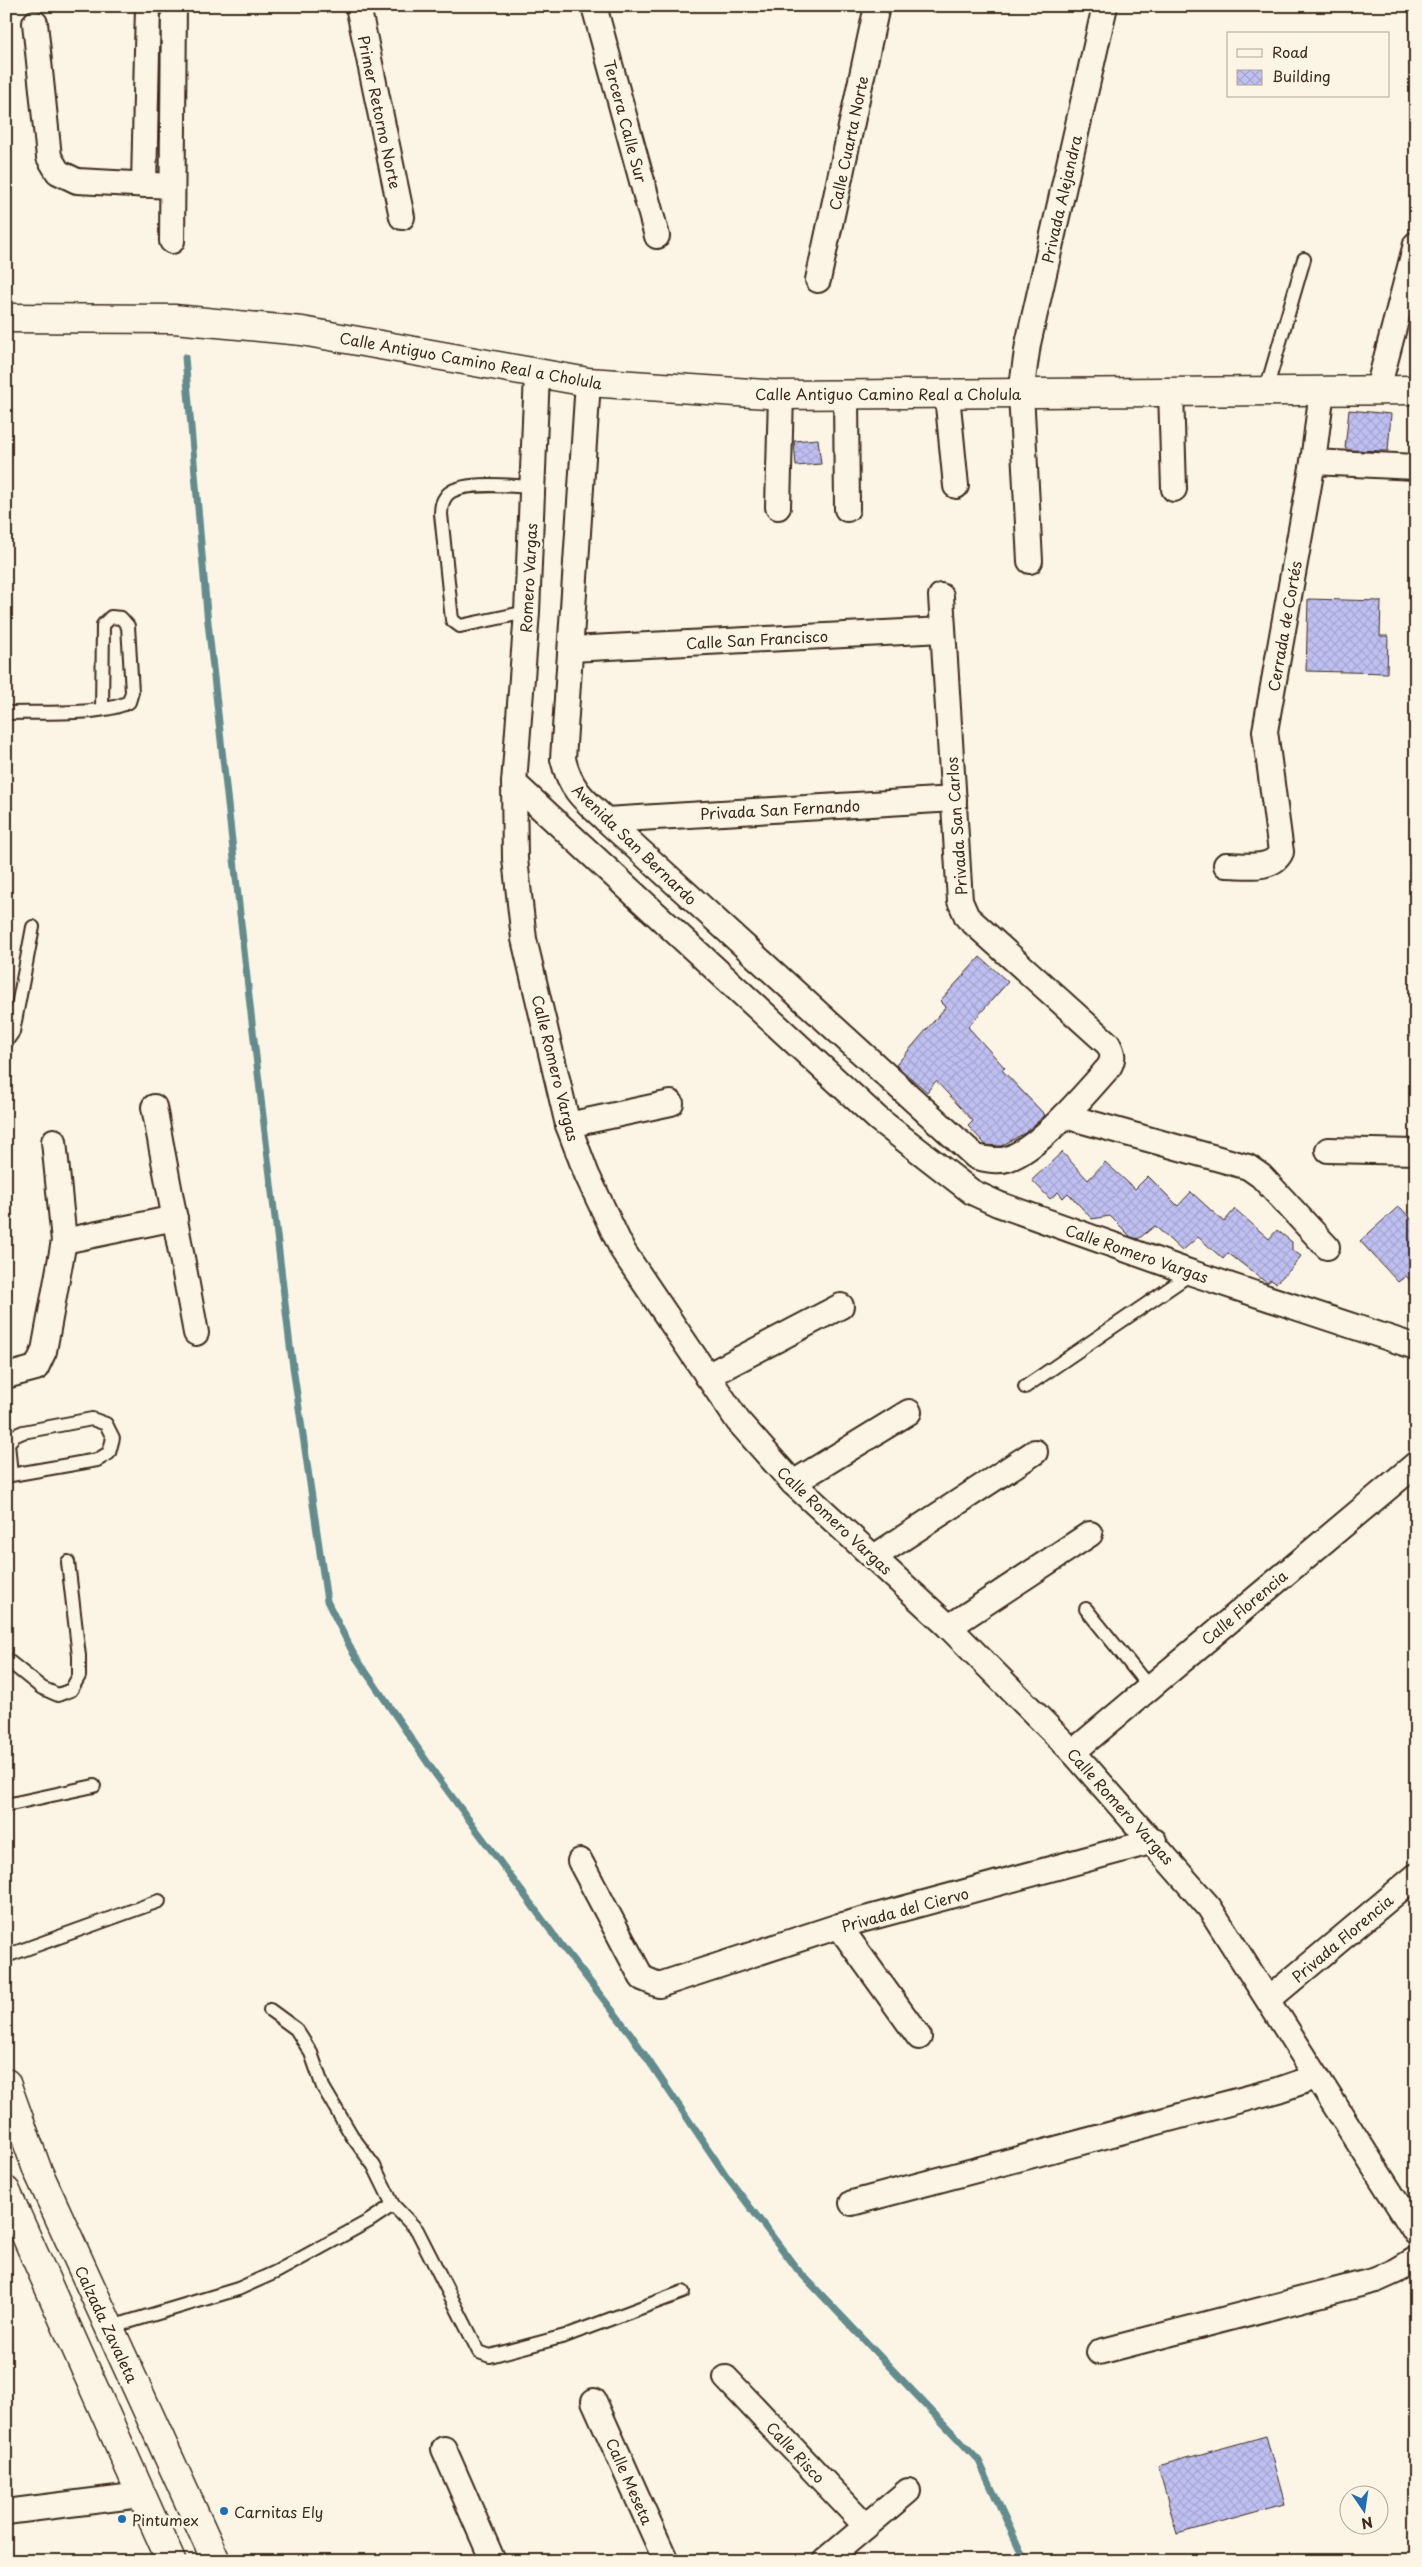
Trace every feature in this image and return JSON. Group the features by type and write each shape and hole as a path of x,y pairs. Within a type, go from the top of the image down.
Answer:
{"main road":[{"name":"Calle Antiguo Camino Real a Cholula","path":"6,318 174,319 302,331 588,382 781,395 846,396 1266,390 1416,390"},
{"name":"Calzada Zavaleta","path":"6,2083 37,2169 216,2561"},
{"path":"7,2196 172,2561"}],"street":[{"path":"144,185 148,6"},
{"path":"172,241 174,6"},
{"name":"Primer Retorno Norte","path":"358,6 402,217"},
{"name":"Tercera Calle Sur","path":"594,6 657,236"},
{"name":"Calle Cuarta Norte","path":"818,280 877,6"},
{"name":"Privada Alejandra","path":"1030,561 1021,393 1028,344 1105,6"},
{"path":"35,23 49,157 58,172 77,181 171,186"},
{"path":"1378,389 1416,244"},
{"name":"Romero Vargas","path":"514,783 528,612 537,374"},
{"name":"Avenida San Bernardo","path":"588,382 563,759 567,777 577,793 976,1157 992,1160 1005,1159 1020,1153 1065,1116"},
{"name":"Cerrada de Cortés","path":"1226,864 1269,865 1277,860 1281,852 1265,731 1314,462 1322,390"},
{"path":"1171,391 1174,489"},
{"path":"778,507 781,395"},
{"path":"947,395 956,486"},
{"path":"846,396 846,509"},
{"path":"1314,462 1416,467"},
{"name":"Privada San Carlos","path":"941,596 960,902 967,917 1108,1044 1112,1052 1113,1060 1109,1067 1065,1116"},
{"name":"Calle San Francisco","path":"571,649 943,630"},
{"name":"Calle Romero Vargas","path":"514,783 514,859 524,939 568,1125 587,1175 623,1251 738,1421 793,1484 949,1627 1073,1752 1154,1841 1209,1907 1416,2233"},
{"name":"Calle Romero Vargas","path":"514,783 878,1119 972,1192 998,1204 1192,1273 1416,1346"},
{"name":"Privada San Fernando","path":"606,820 954,799"},
{"path":"568,1125 671,1103"},
{"path":"154,1107 196,1333"},
{"path":"1065,1116 1248,1167 1261,1176 1327,1247"},
{"path":"6,1376 36,1368 44,1351 64,1241 54,1141"},
{"path":"1328,1150 1416,1152"},
{"path":"64,1241 175,1218"},
{"path":"707,1376 841,1306"},
{"path":"793,1484 909,1412"},
{"path":"874,1557 1036,1452"},
{"name":"Calle Florencia","path":"1073,1752 1416,1464"},
{"path":"949,1627 1090,1534"},
{"name":"Privada del Ciervo","path":"580,1861 642,1978 659,1985 839,1926 1154,1841"},
{"name":"Privada Florencia","path":"1269,1999 1416,1876"},
{"path":"839,1926 919,2036"},
{"path":"852,2203 1268,2092 1316,2077"},
{"path":"1099,2352 1376,2280 1416,2259"},
{"name":"Calle Risco","path":"726,2378 866,2526"},
{"name":"Calle Meseta","path":"594,2401 666,2561"},
{"path":"444,2448 493,2561"},
{"path":"825,2561 908,2491"},
{"path":"6,2512 141,2495"}],"lane":[{"path":"1266,390 1304,259"},
{"path":"528,612 460,626 452,620 440,514 442,502 448,494 457,489 493,485 533,487"},
{"path":"6,713 102,709 119,707 129,702 132,692 128,626 121,618 110,617 102,625 102,709"},
{"path":"6,1042 13,1032 33,927"},
{"path":"1025,1387 1192,1273"},
{"path":"92,1419 106,1424 113,1438 109,1453 97,1460 9,1476 7,1455 8,1443 14,1436 23,1432 92,1419"},
{"path":"6,1659 42,1688 58,1695 71,1690 79,1676 79,1656 68,1562"},
{"path":"1086,1609 1149,1687"},
{"path":"6,1805 94,1786"},
{"path":"6,1956 159,1901"},
{"path":"270,2010 296,2029 311,2053 323,2088 352,2136 374,2166 393,2205 417,2230 479,2352 490,2356 565,2336 683,2292"},
{"path":"108,2328 238,2290 276,2272 369,2221 393,2205"}],"building":[{"path":"1349,410 1391,414 1388,451 1348,450 1345,448"},
{"path":"818,439 821,464 796,466 794,441"},
{"path":"1308,599 1381,601 1380,636 1388,636 1387,673 1306,671"},
{"path":"980,957 1008,982 968,1027 1005,1068 1002,1070 1045,1115 1025,1133 1001,1146 986,1145 968,1126 973,1121 936,1081 927,1092 896,1065 946,1007 940,1001"},
{"path":"1062,1152 1088,1180 1105,1162 1135,1189 1148,1176 1178,1206 1191,1192 1224,1222 1235,1209 1269,1239 1277,1230 1292,1242 1292,1250 1301,1256 1292,1268 1276,1283 1271,1280 1267,1283 1228,1253 1223,1259 1198,1237 1182,1251 1155,1226 1138,1239 1131,1237 1110,1216 1092,1219 1068,1193 1063,1198 1058,1192 1050,1199 1032,1180"},
{"path":"1399,1206 1416,1224 1416,1287 1406,1276 1398,1282 1360,1241"},
{"path":"1266,2436 1285,2504 1177,2534 1158,2466"}],"waterway":[{"path":"185,357 207,613 250,1005 290,1346 327,1601 353,1653 436,1775 565,1950 630,2033 725,2174 797,2269 979,2461 1025,2561"}],"place":[{"name":"Carnitas Ely","path":"224,2511"},
{"name":"Pintumex","path":"122,2519"}]}
